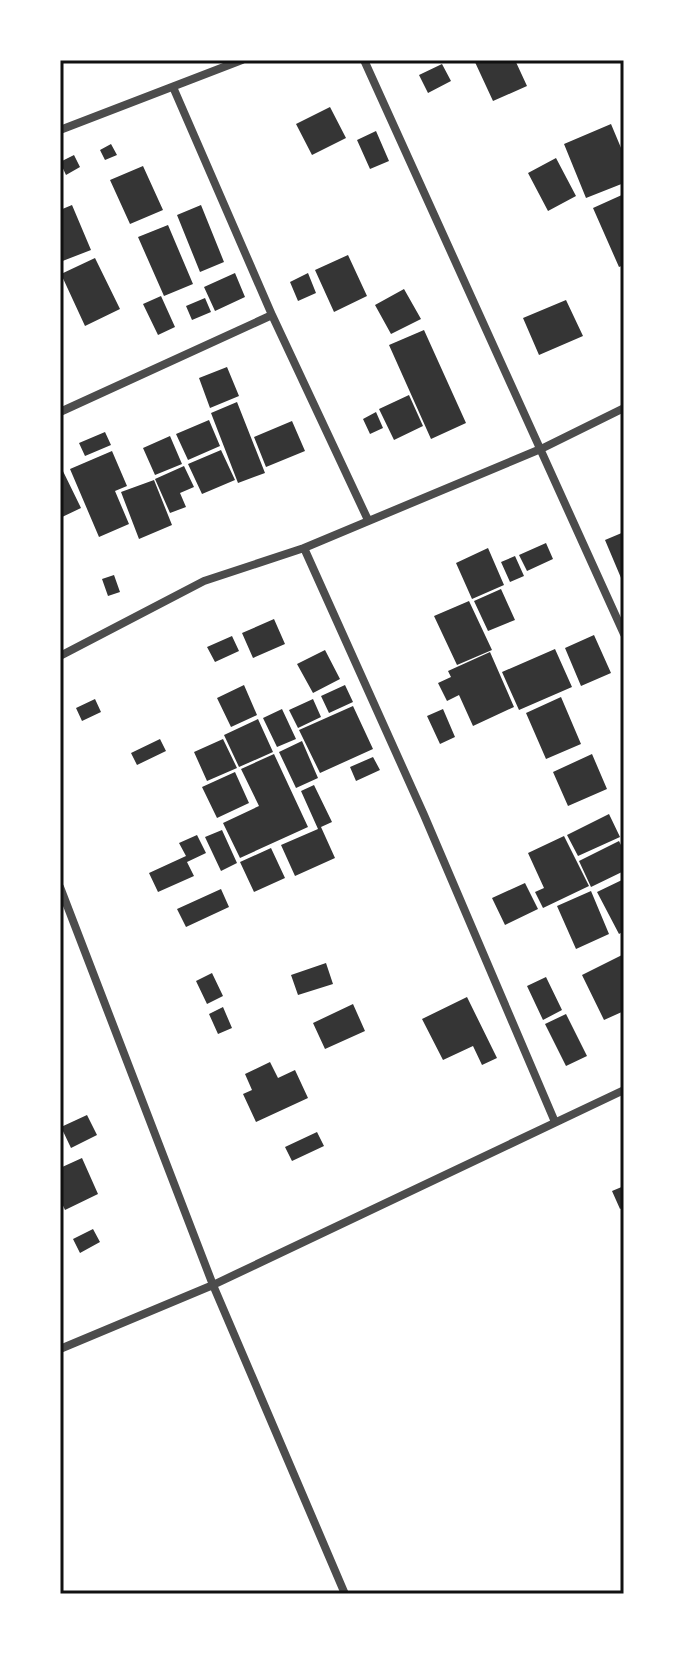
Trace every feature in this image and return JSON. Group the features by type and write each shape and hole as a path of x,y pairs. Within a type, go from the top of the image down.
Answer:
{"street":[{"path":"60,130 242,60"},
{"path":"364,60 543,448 624,634"},
{"path":"173,87 272,315 368,520"},
{"path":"60,412 272,315"},
{"path":"60,656 204,581 304,548 543,448 624,408"},
{"path":"304,548 431,830 555,1122"},
{"path":"60,887 213,1285 345,1594"},
{"path":"60,1349 213,1285 624,1090"}],"building":[{"path":"474,60 515,60 527,86 493,101"},
{"path":"442,64 451,81 428,93 419,75"},
{"path":"330,107 346,138 312,155 296,124"},
{"path":"611,124 624,155 624,183 586,198 564,144"},
{"path":"376,131 389,161 370,169 357,140"},
{"path":"111,144 117,155 105,160 100,150"},
{"path":"74,155 80,167 66,175 60,162"},
{"path":"556,158 576,196 548,211 528,173"},
{"path":"143,166 163,210 130,224 110,180"},
{"path":"624,194 624,265 619,267 593,208"},
{"path":"72,205 91,250 60,262 60,210"},
{"path":"201,205 224,262 200,272 177,215"},
{"path":"168,225 193,284 164,296 138,237"},
{"path":"348,255 367,296 334,312 315,270"},
{"path":"95,258 120,309 85,326 61,274"},
{"path":"235,273 245,297 215,311 204,287"},
{"path":"308,273 316,293 298,301 290,282"},
{"path":"404,289 421,319 391,334 375,305"},
{"path":"161,296 175,327 158,335 143,304"},
{"path":"205,298 211,312 192,320 186,306"},
{"path":"566,300 583,336 539,355 523,318"},
{"path":"424,330 466,423 431,439 389,345"},
{"path":"227,367 239,396 210,408 199,378"},
{"path":"409,395 423,426 394,440 379,409"},
{"path":"237,402 265,473 238,483 211,413"},
{"path":"376,412 383,428 370,434 363,419"},
{"path":"209,420 220,446 188,460 176,434"},
{"path":"292,421 305,451 266,467 254,437"},
{"path":"105,432 111,445 85,456 79,443"},
{"path":"170,436 182,464 155,475 143,448"},
{"path":"221,450 235,480 202,494 188,464"},
{"path":"112,451 127,486 115,491 129,524 99,537 70,469"},
{"path":"60,465 81,508 60,518"},
{"path":"184,466 194,487 180,493 186,507 170,513 155,479"},
{"path":"154,480 172,525 139,539 121,492"},
{"path":"624,532 624,585 605,540"},
{"path":"546,543 553,559 527,571 519,555"},
{"path":"488,548 504,585 472,599 456,563"},
{"path":"515,556 524,576 510,582 501,562"},
{"path":"114,575 120,592 108,596 102,579"},
{"path":"501,589 515,620 488,631 474,601"},
{"path":"469,601 492,650 457,665 434,616"},
{"path":"274,619 285,644 253,658 242,633"},
{"path":"594,635 611,673 581,686 565,648"},
{"path":"232,636 239,651 215,662 207,647"},
{"path":"555,649 572,687 519,710 502,672"},
{"path":"325,650 340,679 313,693 297,664"},
{"path":"490,652 514,707 473,726 459,695 447,701 438,683 451,677 448,671"},
{"path":"244,685 257,715 231,727 217,698"},
{"path":"345,685 353,702 329,713 321,696"},
{"path":"561,697 581,744 546,759 526,713"},
{"path":"95,699 101,712 82,721 76,708"},
{"path":"313,699 321,717 298,728 289,710"},
{"path":"353,706 373,749 320,773 299,730"},
{"path":"282,709 296,739 277,747 263,718"},
{"path":"443,709 455,737 440,744 427,716"},
{"path":"258,719 273,752 239,767 224,735"},
{"path":"160,739 166,751 137,765 131,753"},
{"path":"223,739 237,768 207,781 194,752"},
{"path":"302,741 318,778 296,788 279,752"},
{"path":"274,754 308,827 240,858 223,823 259,806 241,769"},
{"path":"592,754 607,789 568,806 553,772"},
{"path":"373,757 380,770 356,781 350,767"},
{"path":"235,772 249,803 217,818 202,787"},
{"path":"314,785 332,822 321,827 335,858 295,876 281,845 318,829 301,791"},
{"path":"609,814 620,837 578,856 567,835"},
{"path":"222,830 237,863 221,871 205,837"},
{"path":"197,835 206,853 187,862 194,876 158,892 149,873 186,856 179,843"},
{"path":"564,836 589,886 543,908 535,892 544,888 528,853"},
{"path":"619,841 624,851 624,871 591,887 579,861"},
{"path":"271,848 285,878 254,892 240,862"},
{"path":"624,879 624,931 619,934 597,892"},
{"path":"525,883 538,909 505,925 492,898"},
{"path":"221,889 229,907 186,927 177,909"},
{"path":"591,891 609,934 576,949 557,906"},
{"path":"622,955 624,1011 604,1020 582,975"},
{"path":"326,963 333,984 298,995 291,975"},
{"path":"212,973 223,996 207,1004 196,981"},
{"path":"546,977 562,1010 543,1020 527,986"},
{"path":"467,997 497,1058 482,1065 473,1046 443,1060 422,1019"},
{"path":"353,1004 365,1031 325,1049 313,1023"},
{"path":"223,1007 232,1028 218,1034 209,1014"},
{"path":"566,1014 587,1056 566,1066 545,1024"},
{"path":"270,1062 278,1078 295,1070 308,1098 256,1122 243,1094 252,1090 245,1074"},
{"path":"87,1115 97,1135 71,1148 61,1127"},
{"path":"317,1132 324,1146 292,1161 285,1147"},
{"path":"82,1158 98,1194 65,1210 60,1199 60,1168"},
{"path":"624,1186 624,1207 620,1209 612,1191"},
{"path":"93,1229 100,1242 80,1253 73,1239"}]}
